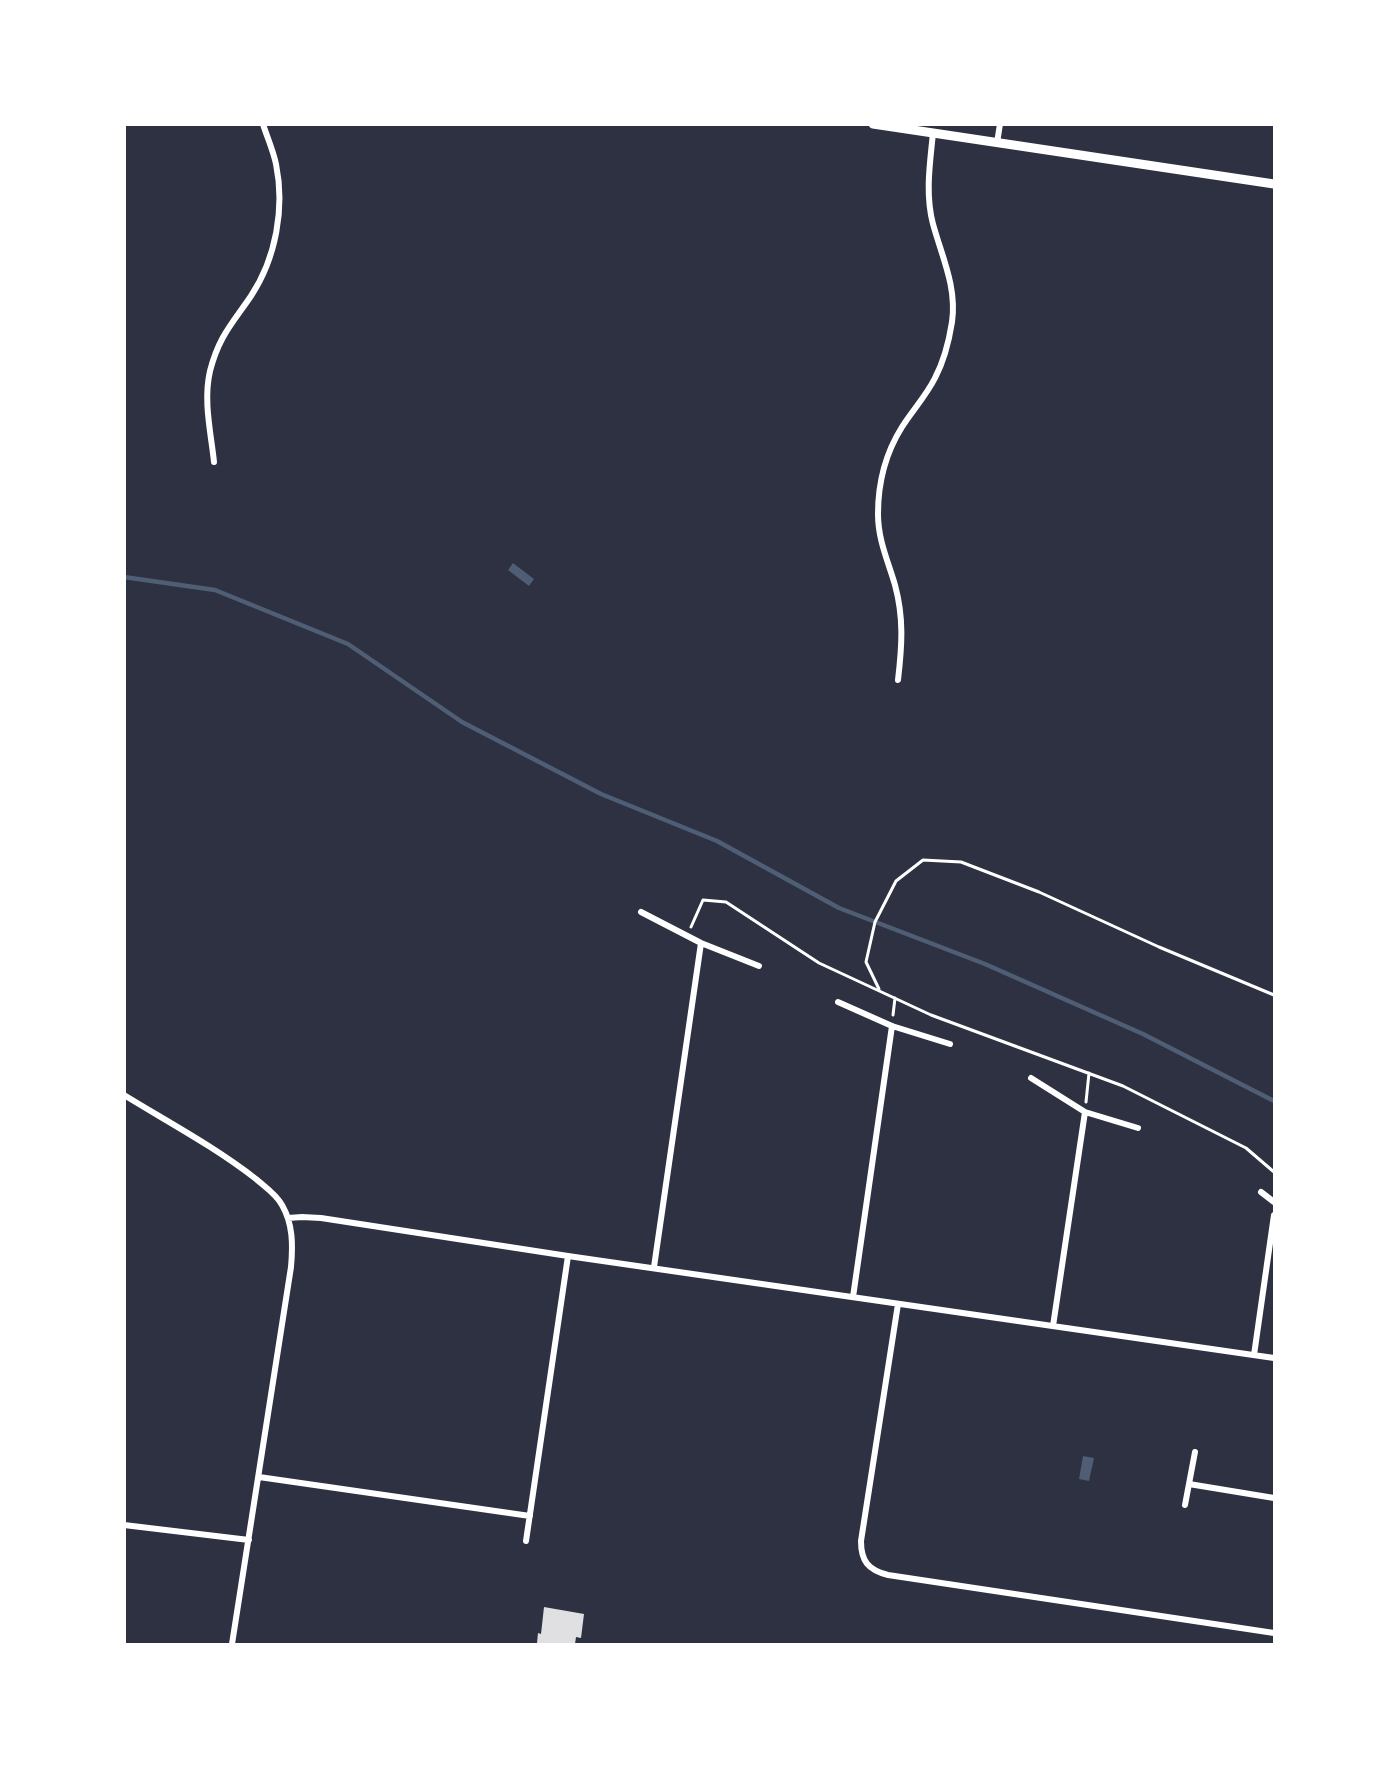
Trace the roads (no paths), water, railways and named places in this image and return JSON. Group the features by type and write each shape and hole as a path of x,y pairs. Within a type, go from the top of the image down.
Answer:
{"street":[{"path":"214,462 207,404 210,373 220,341 228,326 258,285 271,253 278,215 277,170 263,124"},
{"path":"873,124 1275,184"},
{"path":"997,143 1000,124"},
{"path":"898,680 902,624 895,585 879,535 880,479 892,444 935,378 949,339 952,318 951,280 933,223 928,180 933,133"},
{"path":"641,912 701,944 759,966"},
{"path":"654,1267 701,944"},
{"path":"838,1002 892,1026 950,1044"},
{"path":"853,1297 892,1026"},
{"path":"1031,1078 1085,1112 1138,1128"},
{"path":"124,1095 251,1176 276,1198 288,1218 292,1236 291,1267 232,1644"},
{"path":"1053,1326 1085,1112"},
{"path":"1261,1192 1275,1202"},
{"path":"1254,1355 1275,1215"},
{"path":"288,1218 321,1218 1275,1358"},
{"path":"526,1541 568,1256"},
{"path":"898,1304 861,1541 861,1553 869,1568 877,1573 888,1575 1275,1633"},
{"path":"1185,1505 1194,1452"},
{"path":"259,1477 530,1516"},
{"path":"1189,1484 1275,1498"},
{"path":"124,1525 249,1540"}],"water":[{"path":"513,563 534,579 529,586 508,570"},
{"path":"1083,1456 1094,1458 1089,1481 1079,1479"}],"waterway":[{"path":"124,577 215,590 348,644 462,722 601,794 717,841 839,908 985,964 1143,1034 1274,1101"}]}
